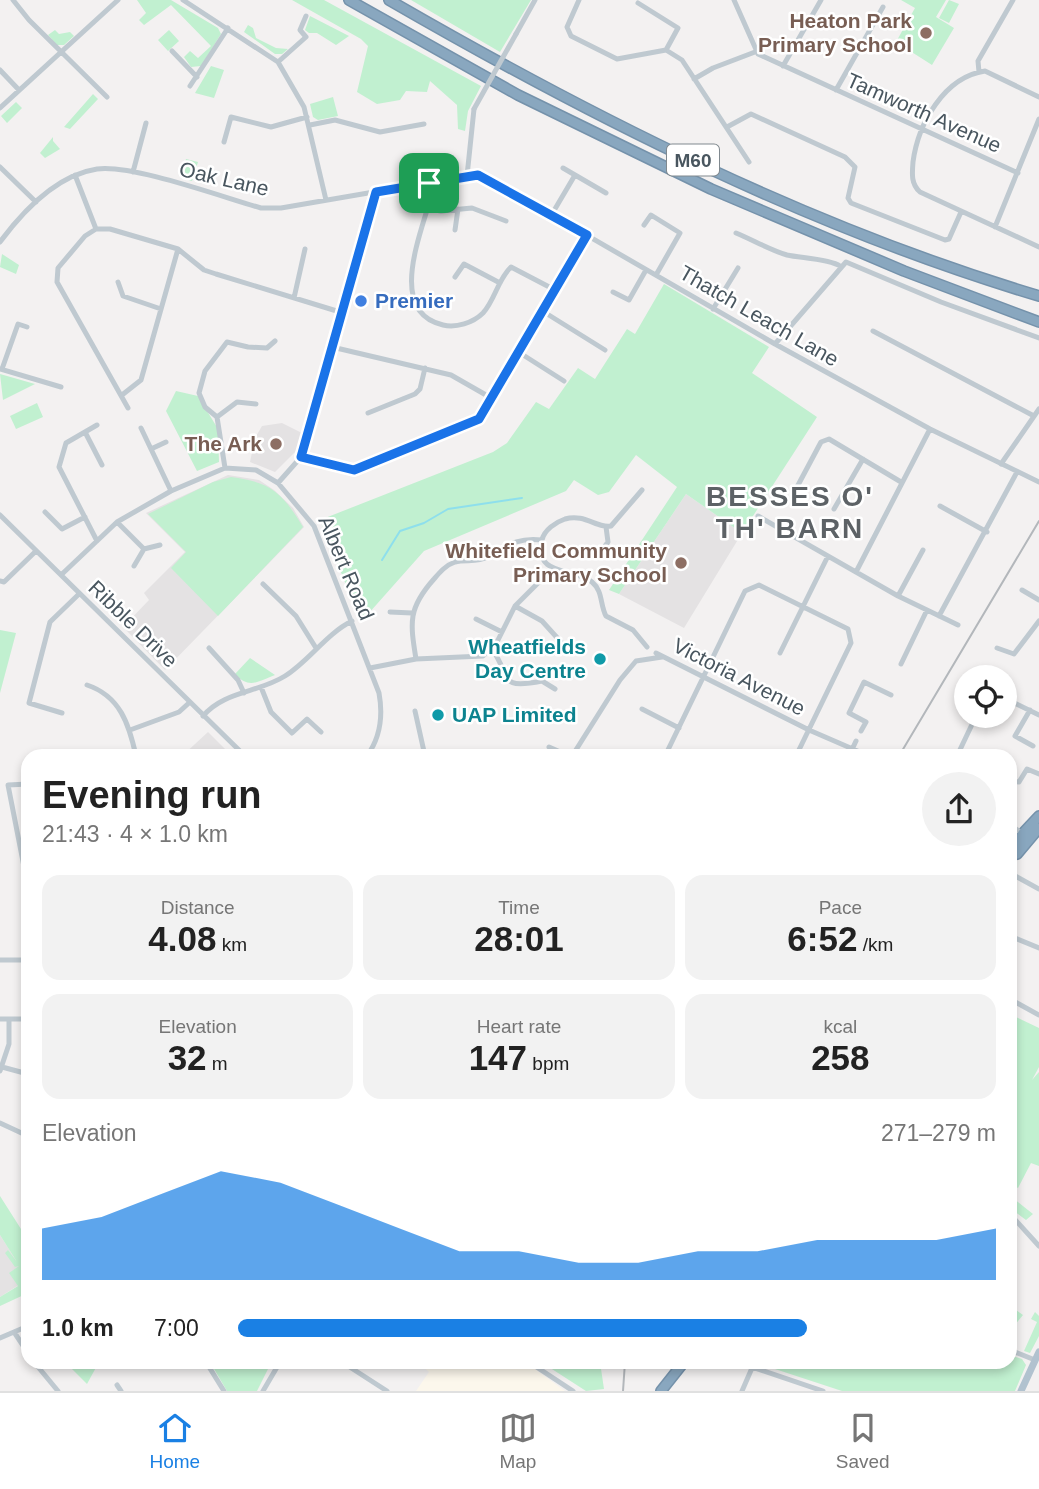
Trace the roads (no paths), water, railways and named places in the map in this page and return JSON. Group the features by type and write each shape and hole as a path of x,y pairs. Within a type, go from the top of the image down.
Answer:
{"highway":[{"name":"M60","path":"349,0 518,95 711,189 904,271 1008,308 1039,322"},
{"name":"M60","path":"389,0 613,123 811,214 931,261 1011,288 1039,294"},
{"name":"M60","path":"1008,308 1039,315"},
{"path":"1017,847 1039,816"},
{"path":"1026,836 1039,828"},
{"path":"661,1391 678,1369"}],"main road":[{"path":"1021,1391 1037,1356"}],"street":[{"path":"13,0 16,8 107,97"},
{"path":"0,108 117,0"},
{"path":"183,0 278,62 310,125 326,200"},
{"path":"467,176 474,109 535,0"},
{"path":"579,0 567,27 571,36 617,59 666,50 682,60 749,162"},
{"path":"783,66 821,0"},
{"path":"979,72 978,61 1013,0"},
{"path":"694,79 713,68 755,52 736,1"},
{"path":"638,3 678,28 666,50"},
{"path":"836,90 883,7"},
{"path":"278,62 306,37 300,30 306,16"},
{"path":"190,86 228,29"},
{"path":"172,51 197,77"},
{"name":"Tamworth Avenue","path":"755,52 1018,173"},
{"path":"0,70 19,90"},
{"path":"1039,97 993,74 979,72 937,102 920,130 915,149 913,183 920,192 1039,247"},
{"path":"223,114 271,127 307,117"},
{"path":"727,127 751,114 845,157 855,167 848,198 851,203 947,240 961,212"},
{"path":"224,142 231,117"},
{"path":"995,227 1039,119"},
{"path":"310,125 335,120 380,132 424,124"},
{"path":"133,172 146,123"},
{"path":"0,167 36,202"},
{"path":"563,168 606,193"},
{"name":"Oak Lane","path":"0,242 54,186 75,175 97,169 133,172 261,208 281,208 467,176"},
{"path":"75,175 96,229"},
{"path":"552,214 575,175"},
{"name":"Thatch Leach Lane","path":"467,176 486,177 775,344 930,429 1039,482"},
{"path":"429,183 428,209 410,288 419,309 440,325 465,324 483,313 509,269 514,267 555,289"},
{"path":"278,482 301,457 376,192"},
{"path":"428,209 472,208 506,221"},
{"path":"455,230 458,209"},
{"path":"644,225 651,215 680,233 656,275"},
{"path":"128,408 57,282 58,268 65,258 85,236 96,229 110,229 178,249 204,270 340,312"},
{"path":"736,233 788,255 804,255 820,263 832,261 840,265"},
{"path":"301,457 354,470 479,419 587,235"},
{"path":"122,395 141,380 178,249"},
{"path":"294,298 305,249"},
{"path":"775,344 840,265 846,262 941,302 1039,338"},
{"path":"455,276 464,264 500,283"},
{"path":"713,309 738,268"},
{"path":"613,292 629,300 646,270"},
{"path":"118,282 123,296 161,309"},
{"path":"544,312 605,351"},
{"path":"27,327 18,324 1,369 61,387"},
{"path":"873,331 1034,416"},
{"path":"225,334 228,342"},
{"path":"228,342 269,350 275,341"},
{"path":"225,468 217,418 202,399 200,382 228,342"},
{"path":"332,347 451,375 493,399"},
{"path":"520,353 565,381"},
{"path":"368,412 415,394 425,368"},
{"path":"217,418 237,402 256,404"},
{"path":"1001,464 1039,410"},
{"path":"97,425 66,443 59,467 97,541"},
{"path":"141,428 171,491"},
{"path":"856,572 930,429"},
{"path":"85,432 102,465"},
{"path":"797,487 821,442 829,439 901,482"},
{"path":"151,449 166,442"},
{"path":"834,509 863,459"},
{"name":"Albert Road","path":"61,575 117,522 171,491 225,468 256,470 278,482 314,526 370,668 381,704 376,742 372,749"},
{"path":"939,616 987,532 1017,472"},
{"path":"606,527 620,519 642,490"},
{"path":"940,506 987,532"},
{"path":"45,512 62,529 85,517"},
{"path":"758,516 898,596 958,625"},
{"name":"Ribble Drive","path":"1,519 237,749"},
{"path":"606,527 591,519 569,519 553,526 542,540 544,561 552,569 590,580 601,594 606,616 634,630 648,647"},
{"path":"117,522 144,549"},
{"path":"602,551 608,542 606,527"},
{"path":"416,659 412,614 426,588 452,563 487,558 511,542 528,538 542,540"},
{"path":"134,566 144,549 160,545"},
{"path":"898,596 923,550"},
{"path":"0,581 4,582 36,551"},
{"path":"780,653 828,556"},
{"path":"370,668 416,659 474,657 492,649 515,606 552,569"},
{"path":"263,584 296,616 316,648"},
{"path":"668,749 750,586 759,585 848,629 851,636 851,643 799,749"},
{"path":"1022,590 1039,600"},
{"path":"62,713 29,703 50,622 79,594"},
{"path":"515,606 542,621 561,642"},
{"path":"901,664 927,610"},
{"path":"390,612 397,615 412,614"},
{"path":"476,619 502,632"},
{"path":"203,716 214,703 285,676 352,621"},
{"path":"997,648 1014,654 1039,621"},
{"path":"209,648 238,680 244,693"},
{"path":"492,649 505,679 510,684 542,681 551,685"},
{"name":"Victoria Avenue","path":"656,653 808,730 853,748"},
{"path":"577,749 620,680 636,661 664,657"},
{"path":"861,731 866,722 849,713 864,682 891,695"},
{"path":"87,685 104,691 113,699 130,730 134,749"},
{"path":"261,687 271,712 292,733 307,719 321,732"},
{"path":"130,730 179,712 190,702"},
{"path":"1017,704 1039,715"},
{"path":"642,709 679,728"},
{"path":"1030,710 1015,736 1033,746"},
{"path":"415,711 423,749"},
{"path":"960,749 970,728"},
{"path":"853,748 856,741"},
{"path":"549,747 554,749"},
{"path":"1017,782 1027,769 1039,774"},
{"path":"0,785 21,784"},
{"path":"8,785 21,851"},
{"path":"1017,830 1026,836"},
{"path":"1017,877 1039,889"},
{"path":"1017,939 1039,948"},
{"path":"0,960 21,960"},
{"path":"1017,1003 1039,1015"},
{"path":"0,1019 21,1019"},
{"path":"9,1019 9,1044 1,1069 21,1073"},
{"path":"0,1123 21,1133"},
{"path":"1017,1222 1039,1246"},
{"path":"0,1338 21,1329"},
{"path":"14,1332 21,1342"},
{"path":"1017,1352 1037,1356"},
{"path":"40,1369 58,1391"},
{"path":"210,1369 224,1391"},
{"path":"263,1391 275,1369"},
{"path":"353,1369 387,1391"},
{"path":"539,1369 573,1391"},
{"path":"742,1391 752,1369"},
{"path":"755,1369 823,1391"}],"waterway":[{"path":"382,560 400,531 424,523 448,509 522,498"}],"tram line":[{"path":"903,749 1039,521"},
{"path":"623,1391 625,1369"}],"place":[{"name":"Heaton Park Primary School","path":"926,33"},
{"name":"Premier","path":"361,301"},
{"name":"The Ark","path":"276,444"},
{"name":"Whitefield Community Primary School","path":"681,563"},
{"name":"Wheatfields Day Centre","path":"600,659"},
{"name":"UAP Limited","path":"438,715"}],"district":[{"name":"BESSES O' TH' BARN","path":"790,512"}]}
